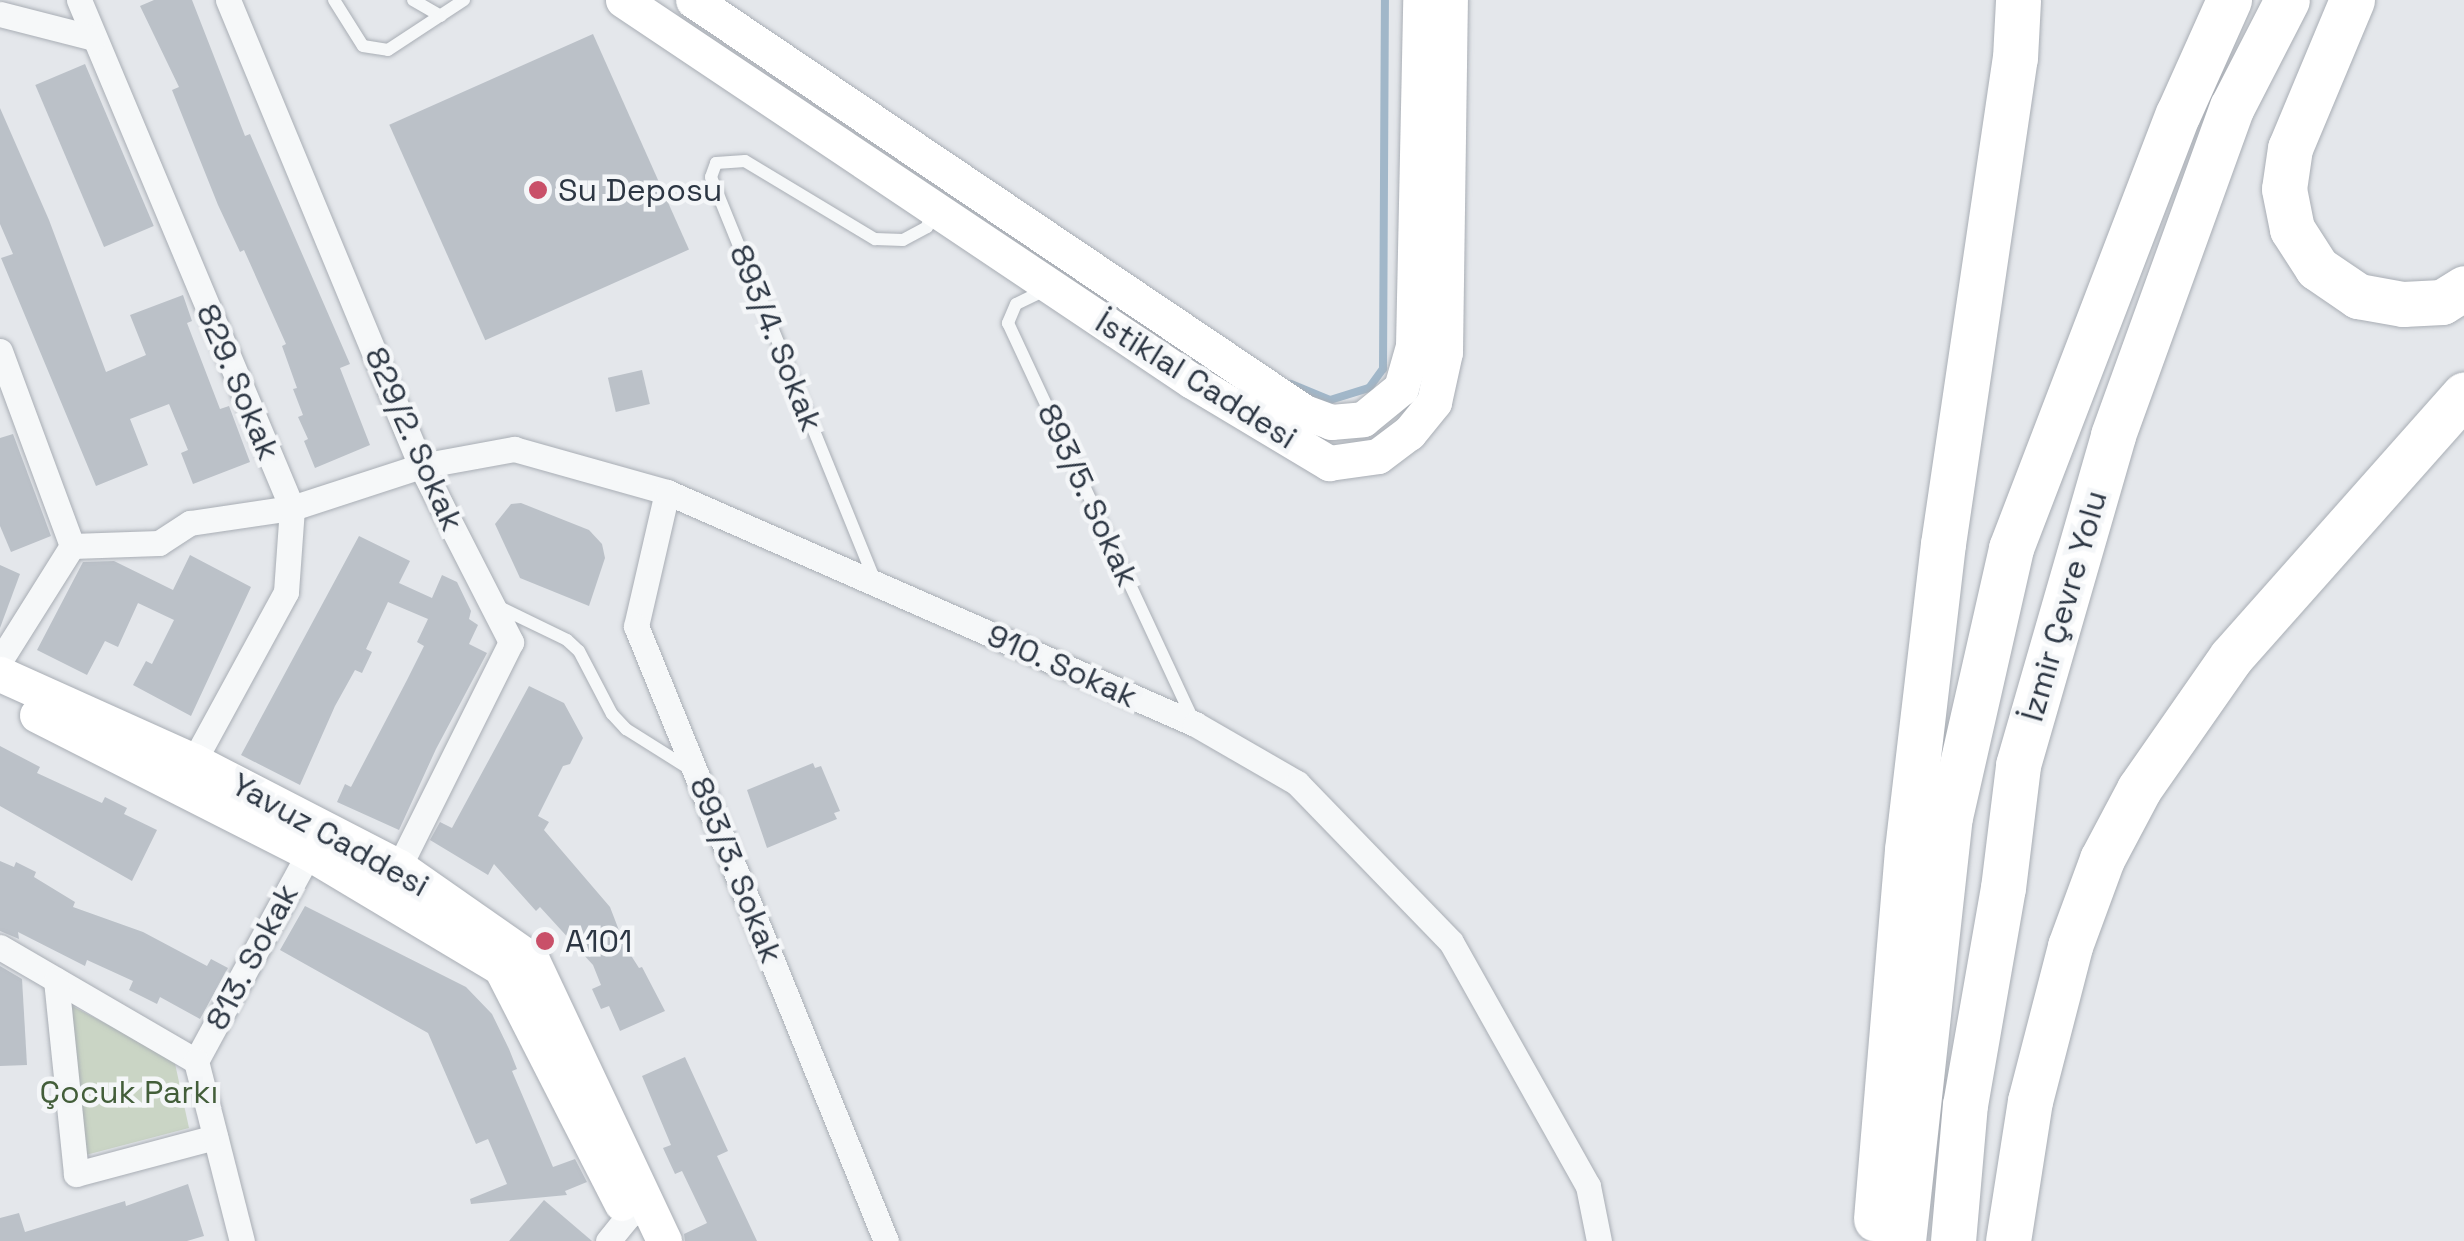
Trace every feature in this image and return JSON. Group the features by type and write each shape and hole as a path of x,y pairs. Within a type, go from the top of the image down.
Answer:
{"highway":[{"path":"1874,1241 1907,850 1943,544 2015,58 2018,0"},
{"name":"İzmir Çevre Yolu","path":"1902,1241 1950,817 2012,548 2178,114 2228,0"},
{"name":"İzmir Çevre Yolu","path":"1953,1241 1965,1106 2003,888 2018,765 2113,435 2232,107 2286,0"},
{"path":"2352,0 2290,148 2284,188 2292,229 2317,268 2358,296 2404,304 2442,302 2464,288"},
{"path":"2008,1241 2030,1101 2070,946 2102,859 2130,807 2230,656 2464,395"}],"main road":[{"name":"İstiklal Caddesi","path":"623,0 1192,381 1329,463 1378,456 1409,433 1434,402 1444,352 1450,0"},
{"name":"İstiklal Caddesi","path":"693,0 1304,412 1332,422 1363,419 1401,388 1414,346 1420,0"},
{"name":"Yavuz Caddesi","path":"0,674 194,761 399,867 532,960 631,1226"},
{"name":"Yavuz Caddesi","path":"0,696 309,853 501,968 631,1226 664,1241"}],"street":[{"name":"829. Sokak","path":"79,0 292,508 286,592 194,761"},
{"name":"829/2. Sokak","path":"228,0 421,466 512,642 399,867"},
{"path":"0,14 94,38"},
{"path":"0,351 72,546 0,661"},
{"name":"910. Sokak","path":"72,546 159,543 190,523 292,508 421,466 514,448 667,492 1195,724 1297,783 1451,942 1588,1186 1599,1241"},
{"name":"893/3. Sokak","path":"667,492 636,626 886,1241"},
{"name":"813. Sokak","path":"196,1061 309,853"},
{"path":"0,948 196,1061 242,1241"},
{"path":"56,980 76,1174 216,1137"}],"lane":[{"path":"334,0 353,34 373,50 388,50 464,0"},
{"path":"413,0 442,16"},
{"name":"893/4. Sokak","path":"877,584 710,177 716,163 745,161 876,239 903,240 926,227 933,208"},
{"name":"893/5. Sokak","path":"1053,288 1036,291 1016,304 1008,323 1195,724"},
{"path":"492,604 567,640 579,651 612,714 626,728 697,774"}],"green space":[{"name":"Çocuk Parkı","path":"72,1006 174,1059 189,1128 82,1156"}],"building":[{"path":"154,0 192,0 245,136 250,134 350,364 340,368 370,445 315,468 298,417 303,415 282,346 286,344 244,250 240,252 218,205 172,90 179,87 140,6"},
{"name":"Su Deposu","path":"593,34 689,250 485,340 389,125"},
{"path":"85,64 154,226 104,247 35,85"},
{"path":"0,108 49,220 106,372 146,355 130,315 183,295 192,321 187,323 220,409 229,406 250,462 193,484 181,453 188,450 169,404 130,419 148,465 96,486 1,258 13,254 0,224"},
{"path":"642,370 650,404 616,412 608,378"},
{"path":"13,434 51,536 11,552 0,526 0,438"},
{"path":"521,503 589,530 602,544 605,558 589,606 520,578 495,524 511,504"},
{"path":"359,536 410,561 399,583 432,598 442,575 457,582 471,611 469,619 478,625 469,644 487,653 399,830 337,802 345,784 351,787 424,646 417,642 428,619 388,602 366,649 372,652 362,673 355,670 335,706 300,785 241,755"},
{"path":"190,555 251,587 191,716 133,685 146,661 152,664 174,620 138,603 118,647 105,641 87,675 37,650 83,562 114,561 173,590"},
{"path":"0,565 20,574 0,628"},
{"path":"529,686 564,703 583,738 570,764 563,766 538,816 549,822 544,830 610,907 625,946 642,967 665,1011 620,1031 609,1006 601,1009 592,989 601,985 593,965 540,907 536,911 494,864 488,875 430,840 440,822 452,828"},
{"path":"0,746 40,767 37,773 102,803 105,797 127,808 124,814 157,830 132,881 0,806"},
{"path":"813,763 815,768 821,766 840,811 834,813 837,819 767,848 747,790"},
{"path":"0,861 14,867 16,862 36,872 34,877 75,902 73,907 143,932 207,966 211,959 228,968 200,1019 160,997 157,1004 129,990 133,981 87,960 85,966 18,932 19,939 0,931"},
{"path":"305,906 466,987 492,1014 509,1049 517,1069 512,1071 553,1167 575,1159 587,1182 565,1191 567,1195 471,1204 470,1199 507,1184 488,1139 476,1144 428,1033 280,950"},
{"path":"0,966 22,979 27,1065 0,1066"},
{"path":"685,1057 728,1151 717,1156 757,1241 685,1241 684,1234 707,1223 682,1171 675,1174 663,1148 671,1145 642,1076"},
{"path":"188,1184 204,1236 187,1241 0,1241 0,1218 19,1213 25,1232 125,1201 126,1206"},
{"path":"544,1200 592,1241 509,1241"}],"waterway":[{"path":"1291,384 1330,400 1369,388 1383,369 1385,0"}],"place":[{"name":"Su Deposu","path":"538,190"},
{"name":"A101","path":"545,941"}]}
